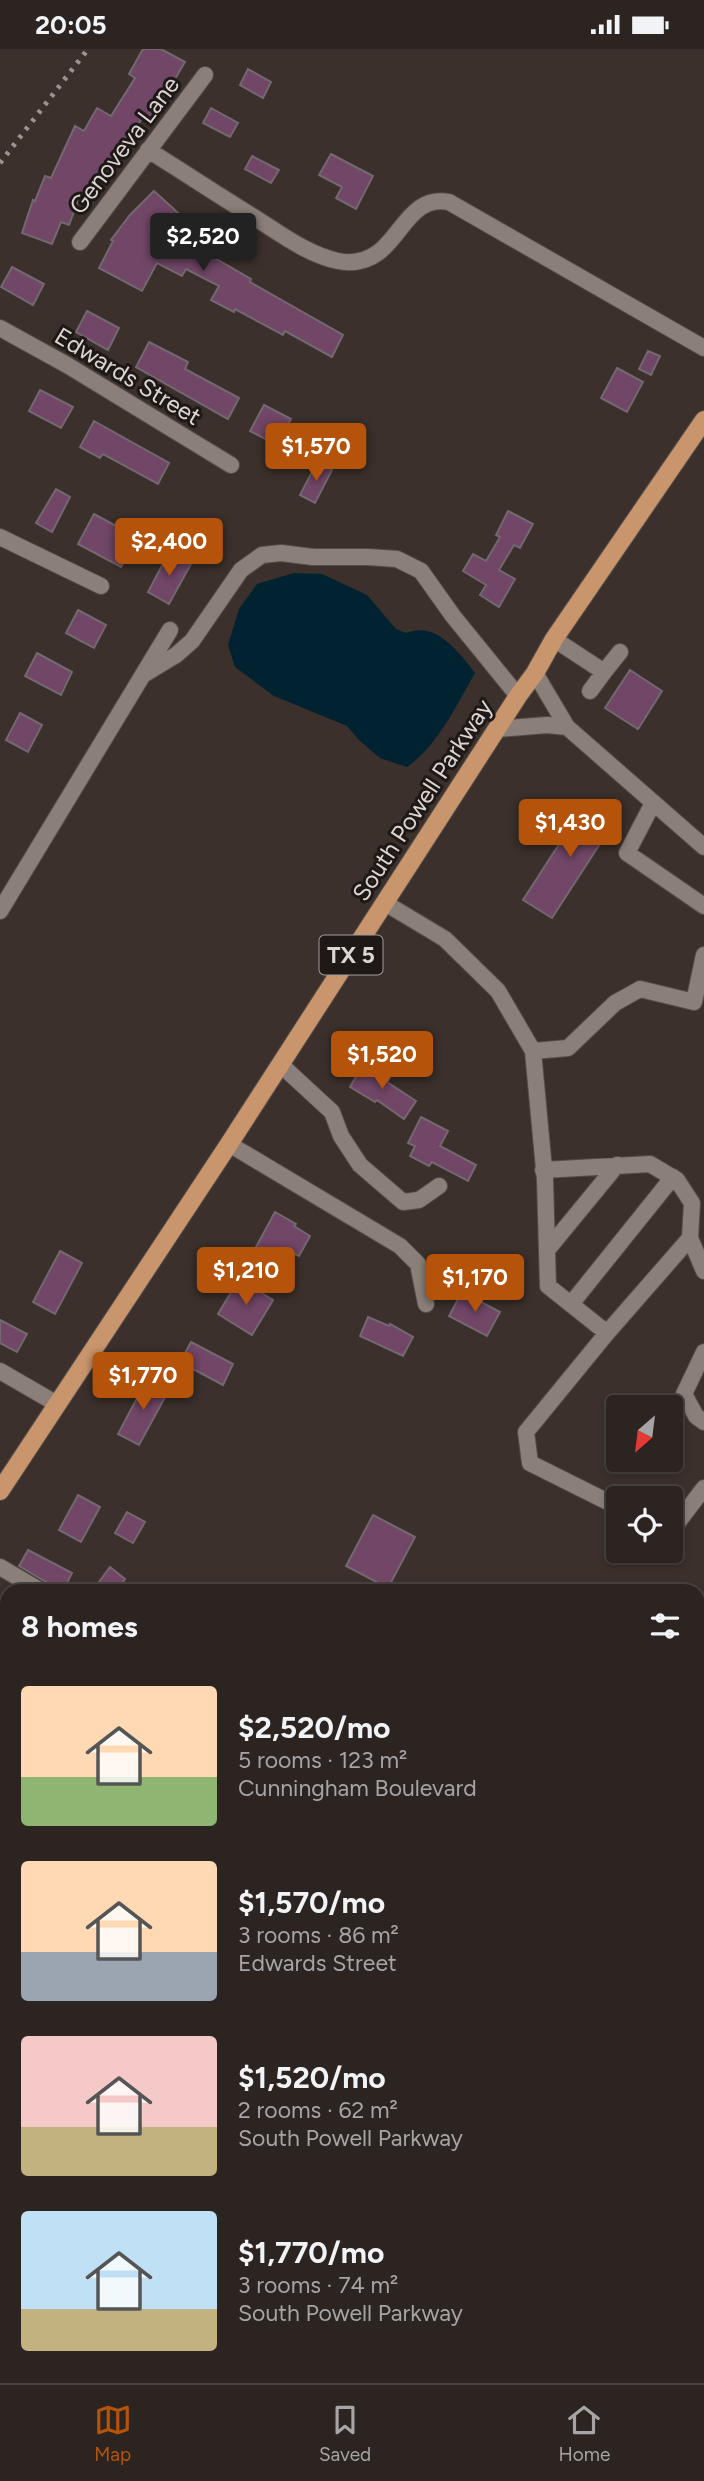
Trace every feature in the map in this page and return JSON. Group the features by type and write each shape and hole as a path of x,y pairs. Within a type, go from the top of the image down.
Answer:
{"main road":[{"name":"South Powell Parkway","path":"0,1491 281,1065 535,673 554,639 704,420"}],"street":[{"name":"Genoveva Lane","path":"80,241 205,75"},
{"path":"148,150 298,245 337,261 352,263 367,259 389,242 414,212 426,203 438,200 449,202 704,348"},
{"name":"Edwards Street","path":"0,328 68,365 231,465"},
{"path":"0,537 101,586"},
{"path":"143,675 176,655 192,641 241,570 262,555 281,553 313,557 369,557 397,559 421,571 453,617 518,696"},
{"path":"0,911 170,630"},
{"path":"554,639 604,672"},
{"path":"590,691 620,652"},
{"path":"535,673 567,727 704,847"},
{"path":"497,729 547,725 567,727"},
{"path":"653,803 627,853 704,906"},
{"path":"385,903 445,939 498,991 533,1051 543,1170 548,1286 607,1333"},
{"path":"533,1051 568,1048 615,1003 640,989 694,1002 704,955"},
{"path":"281,1065 332,1112 341,1136 360,1164 403,1202 419,1200 439,1186"},
{"path":"229,1144 400,1246 418,1264 426,1304"},
{"path":"543,1170 650,1164 673,1177 692,1203 691,1238 704,1271"},
{"path":"548,1249 617,1165"},
{"path":"570,1304 673,1177"},
{"path":"606,1501 530,1463 526,1432 607,1333 691,1238"},
{"path":"704,1352 684,1394 696,1416 704,1422"},
{"path":"0,1371 57,1404"},
{"path":"683,1515 704,1488"},
{"path":"0,1567 29,1584"}],"water":[{"path":"294,573 322,574 367,595 396,629 406,633 427,631 437,635 454,648 475,673 437,736 407,767 380,758 347,726 274,696 235,667 228,645 239,609 257,584"}],"building":[{"path":"143,49 161,49 185,62 165,96 148,119 143,116 131,138 127,136 113,163 106,159 85,204 78,201 69,225 61,222 52,244 22,233 33,200 35,201 45,176 51,178 75,126 84,131 97,108 111,116 135,78 129,74"},
{"path":"248,69 271,82 263,98 240,85"},
{"path":"211,108 238,123 230,137 203,123"},
{"path":"331,154 373,176 356,209 336,198 342,187 319,175"},
{"path":"252,156 279,170 271,183 245,169"},
{"path":"154,191 186,220 173,234 343,335 332,357 285,331 283,335 235,309 234,312 211,300 219,286 186,269 182,276 157,263 142,291 99,268 113,241 111,240 130,215"},
{"path":"12,267 44,284 33,305 1,287"},
{"path":"87,311 119,328 108,350 76,332"},
{"path":"149,342 188,362 185,369 239,398 228,419 136,367"},
{"path":"648,351 660,356 651,375 639,369"},
{"path":"617,368 643,382 627,412 601,398"},
{"path":"40,390 73,407 61,428 29,411"},
{"path":"264,405 291,419 277,445 250,431"},
{"path":"94,421 169,463 158,484 103,454 100,458 80,447"},
{"path":"317,462 332,470 315,503 300,495"},
{"path":"56,489 70,497 52,532 36,523"},
{"path":"508,511 533,524 520,548 514,545 499,570 515,579 499,607 480,595 486,585 463,571 473,554 486,561 500,537 496,535"},
{"path":"94,514 138,538 121,567 78,544"},
{"path":"169,552 191,564 169,604 148,592"},
{"path":"78,610 106,625 94,648 66,633"},
{"path":"37,653 72,672 61,695 25,676"},
{"path":"630,670 662,691 638,729 605,708"},
{"path":"20,713 42,725 28,752 6,740"},
{"path":"587,801 616,819 552,918 523,900"},
{"path":"364,1063 390,1078 387,1082 416,1101 404,1119 377,1100 375,1102 350,1087"},
{"path":"421,1117 448,1131 440,1146 476,1165 468,1181 432,1162 429,1166 410,1156 415,1146 408,1143"},
{"path":"275,1212 310,1236 299,1256 293,1253 287,1264 256,1247"},
{"path":"60,1251 82,1263 55,1314 33,1302"},
{"path":"239,1279 273,1300 252,1335 218,1314"},
{"path":"462,1292 500,1312 487,1336 449,1316"},
{"path":"368,1317 389,1326 390,1324 413,1337 403,1356 360,1336"},
{"path":"0,1320 27,1334 17,1352 0,1343"},
{"path":"191,1342 233,1364 223,1385 180,1362"},
{"path":"147,1379 169,1390 139,1445 118,1434"},
{"path":"78,1495 100,1507 81,1542 59,1530"},
{"path":"127,1512 145,1522 133,1543 115,1533"},
{"path":"373,1515 415,1537 390,1584 380,1584 346,1566"},
{"path":"28,1550 72,1573 66,1584 47,1584 19,1566"},
{"path":"110,1567 125,1579 122,1584 99,1582"}],"railway":[{"path":"0,163 88,49"}]}
